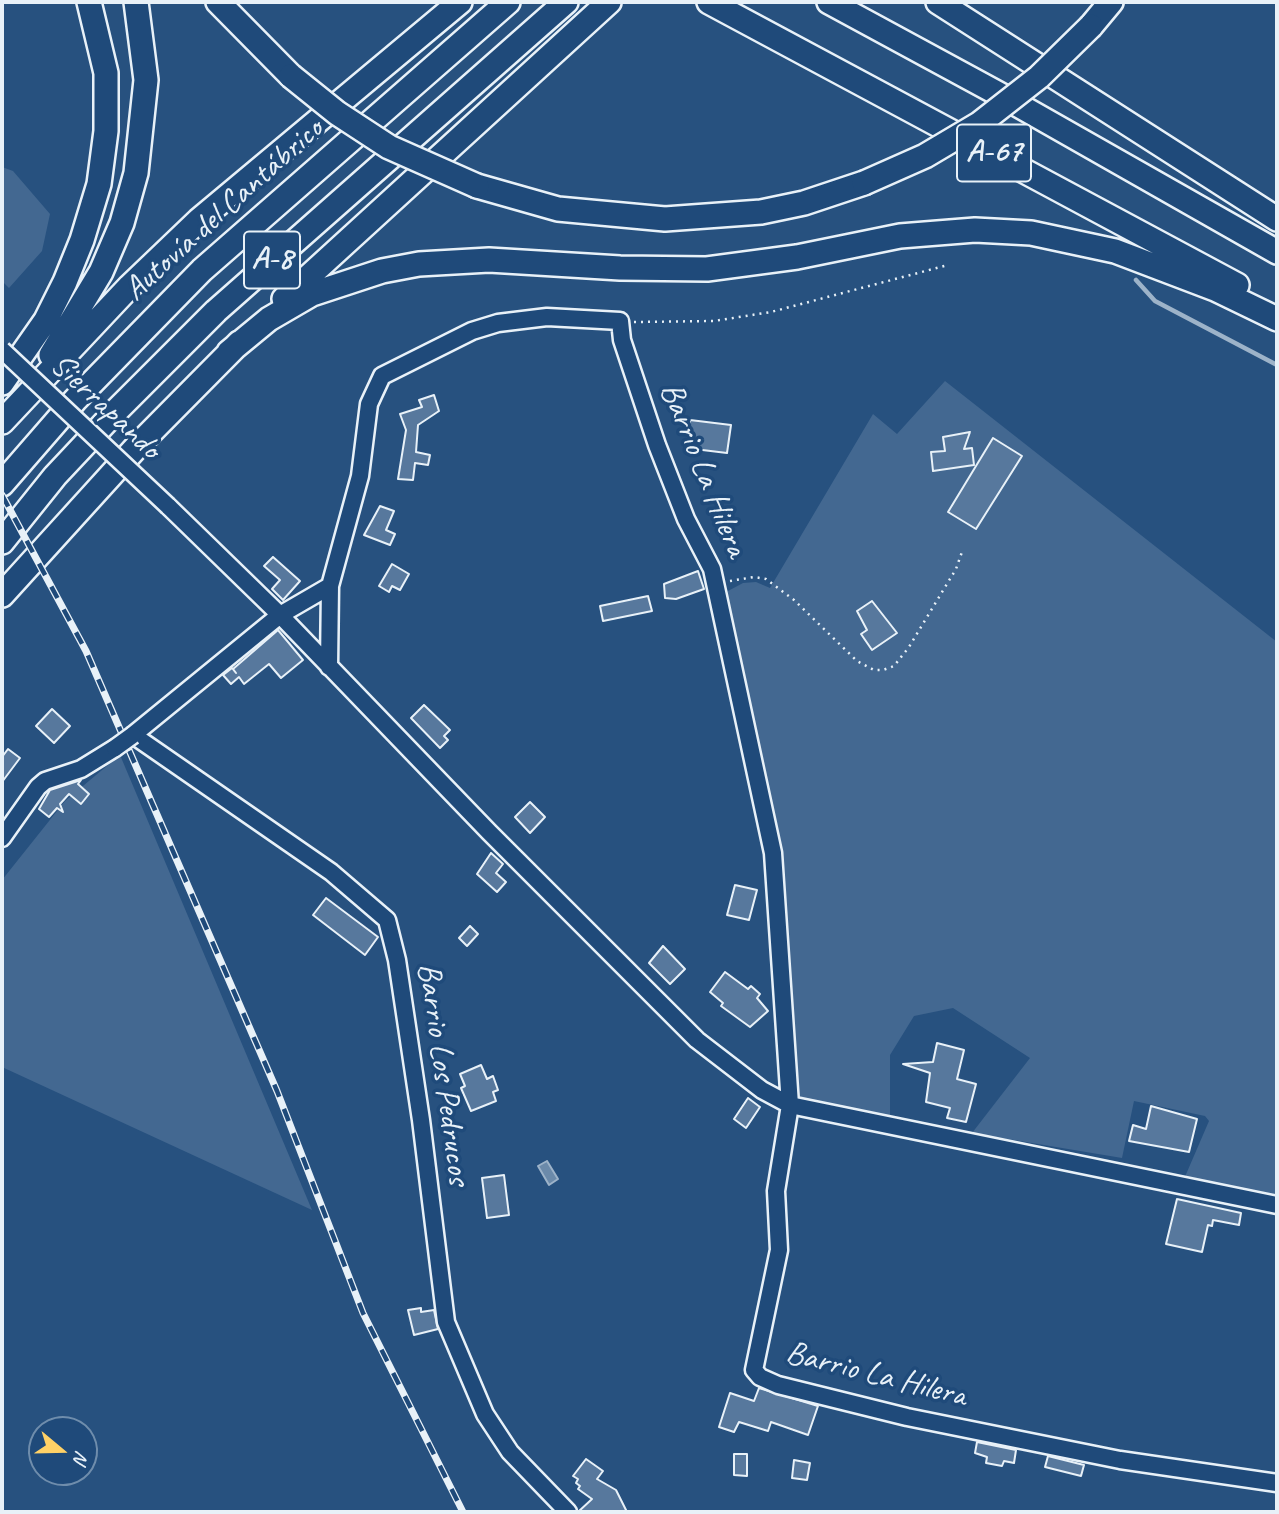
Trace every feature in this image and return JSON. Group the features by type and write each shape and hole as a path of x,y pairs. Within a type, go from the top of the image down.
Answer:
{"highway":[{"path":"2,383 40,330 65,282 82,240 99,184 106,131 106,83 101,42 89,2"},
{"path":"2,420 54,351 89,295 112,248 130,198 142,143 146,80 136,2"},
{"path":"218,2 291,76 337,113 389,147 477,186 558,209 665,219 738,215 787,207 864,183 925,156 979,124 1039,77 1091,26 1111,2"},
{"path":"2,420 131,286 199,220 460,2"},
{"name":"Autovía del Cantábrico","path":"2,484 75,400 202,270 508,2"},
{"name":"Autovía del Cantábrico","path":"2,542 107,420 216,311 566,2"},
{"path":"2,595 79,507 229,352 609,2"},
{"name":"A-67","path":"709,2 1193,259 1277,308"},
{"name":"A-67","path":"830,2 1277,252"},
{"path":"938,2 1277,219"},
{"path":"229,352 269,319 312,294 382,271 419,264 500,260 620,268 707,269 797,257 900,236 975,230 1031,233 1115,251 1215,289 1277,319"}],"street":[{"path":"329,667 330,586 360,476 369,404 382,376 462,336 498,323 547,317 620,321"},
{"name":"Barrio La Hilera","path":"620,321 622,340 657,445 686,519 712,569 774,853 790,1105 776,1191 779,1250 754,1370 760,1377 791,1388 907,1417 1120,1460 1277,1483"},
{"name":"Sierrapando","path":"2,351 280,615"},
{"path":"2,838 38,786 82,769 133,735 280,615 330,586"},
{"path":"280,615 697,1040 734,1071 790,1105 1277,1205"},
{"name":"Barrio Los Pedrucos","path":"133,735 331,872 387,920 397,960 417,1094 446,1322 485,1414 510,1452 568,1512"}],"path":[{"path":"620,321 714,321 771,312 948,265"},
{"path":"715,584 754,577 766,579 794,600 857,661 874,670 883,670 894,666 909,647 956,569 963,549"}],"shaded area":[{"path":"2,167 13,171 50,214 42,251 9,288 2,281"},
{"path":"945,381 1277,642 1277,1198 1184,1179 1209,1121 1205,1116 1134,1101 1122,1158 972,1133 1030,1058 953,1008 914,1016 890,1055 890,1119 799,1100 777,859 722,599 728,591 743,583 756,582 770,588 873,414 897,434"},
{"path":"120,755 312,1210 2,1067 2,880 65,801"},
{"path":"547,1161 558,1179 549,1185 538,1166"}],"building":[{"path":"434,395 439,411 418,425 416,452 430,455 428,465 415,463 413,480 398,479 406,430 400,414 422,407 419,400"},
{"path":"690,420 731,425 727,453 686,448"},
{"path":"970,432 964,449 972,448 974,465 933,471 931,452 945,451 943,437"},
{"path":"993,438 1022,456 976,529 948,512"},
{"path":"380,506 394,511 386,530 395,534 390,545 364,535"},
{"path":"273,557 300,581 283,600 272,589 280,580 264,566"},
{"path":"392,564 409,574 400,590 392,586 389,592 379,586"},
{"path":"698,571 704,589 676,599 665,598 664,584"},
{"path":"648,596 652,611 603,621 600,606"},
{"path":"872,601 897,633 872,650 861,634 867,630 857,611"},
{"path":"278,630 303,660 281,678 269,664 244,684 239,677 231,684 223,675 232,668 236,673 233,669"},
{"path":"424,705 450,730 444,736 448,740 440,748 411,718"},
{"path":"52,709 70,726 54,743 36,726"},
{"path":"8,749 20,758 2,782 2,757"},
{"path":"81,780 78,784 89,794 81,804 69,794 60,804 63,812 57,808 49,817 39,809 50,790"},
{"path":"530,802 545,817 530,833 515,817"},
{"path":"491,853 503,864 496,873 506,882 497,892 477,874"},
{"path":"735,885 757,890 749,920 727,915"},
{"path":"326,898 378,937 365,955 313,915"},
{"path":"470,926 478,934 467,946 459,938"},
{"path":"663,946 685,969 670,984 649,963"},
{"path":"725,972 748,989 751,986 760,994 757,998 768,1011 750,1027 721,1006 723,1003 710,992"},
{"path":"937,1043 964,1050 957,1079 976,1084 966,1122 947,1118 950,1108 926,1102 930,1073 903,1064 933,1062"},
{"path":"481,1065 487,1079 493,1076 498,1090 493,1092 496,1101 471,1111 461,1088 465,1086 460,1074"},
{"path":"748,1098 760,1107 746,1128 734,1119"},
{"path":"1151,1106 1197,1119 1189,1152 1129,1141 1133,1125 1146,1129"},
{"path":"504,1175 509,1215 487,1218 482,1178"},
{"path":"1177,1199 1241,1213 1239,1225 1213,1220 1212,1226 1208,1225 1202,1252 1166,1244"},
{"path":"421,1308 421,1312 434,1310 438,1329 414,1335 408,1310"},
{"path":"759,1388 818,1406 808,1435 771,1422 768,1431 739,1422 734,1432 719,1427 730,1393 754,1401"},
{"path":"977,1442 1016,1450 1014,1463 1004,1461 1002,1466 986,1463 987,1457 975,1453"},
{"path":"734,1454 747,1454 747,1476 734,1475"},
{"path":"1048,1456 1084,1465 1081,1476 1045,1467"},
{"path":"586,1459 603,1471 597,1479 616,1490 627,1512 578,1512 592,1499 578,1489 578,1479 573,1476"},
{"path":"794,1460 810,1463 807,1480 792,1478"}],"waterway":[{"path":"1136,280 1155,301 1277,365"}],"railway":[{"path":"2,495 86,651 277,1091 363,1313 463,1512"}]}
